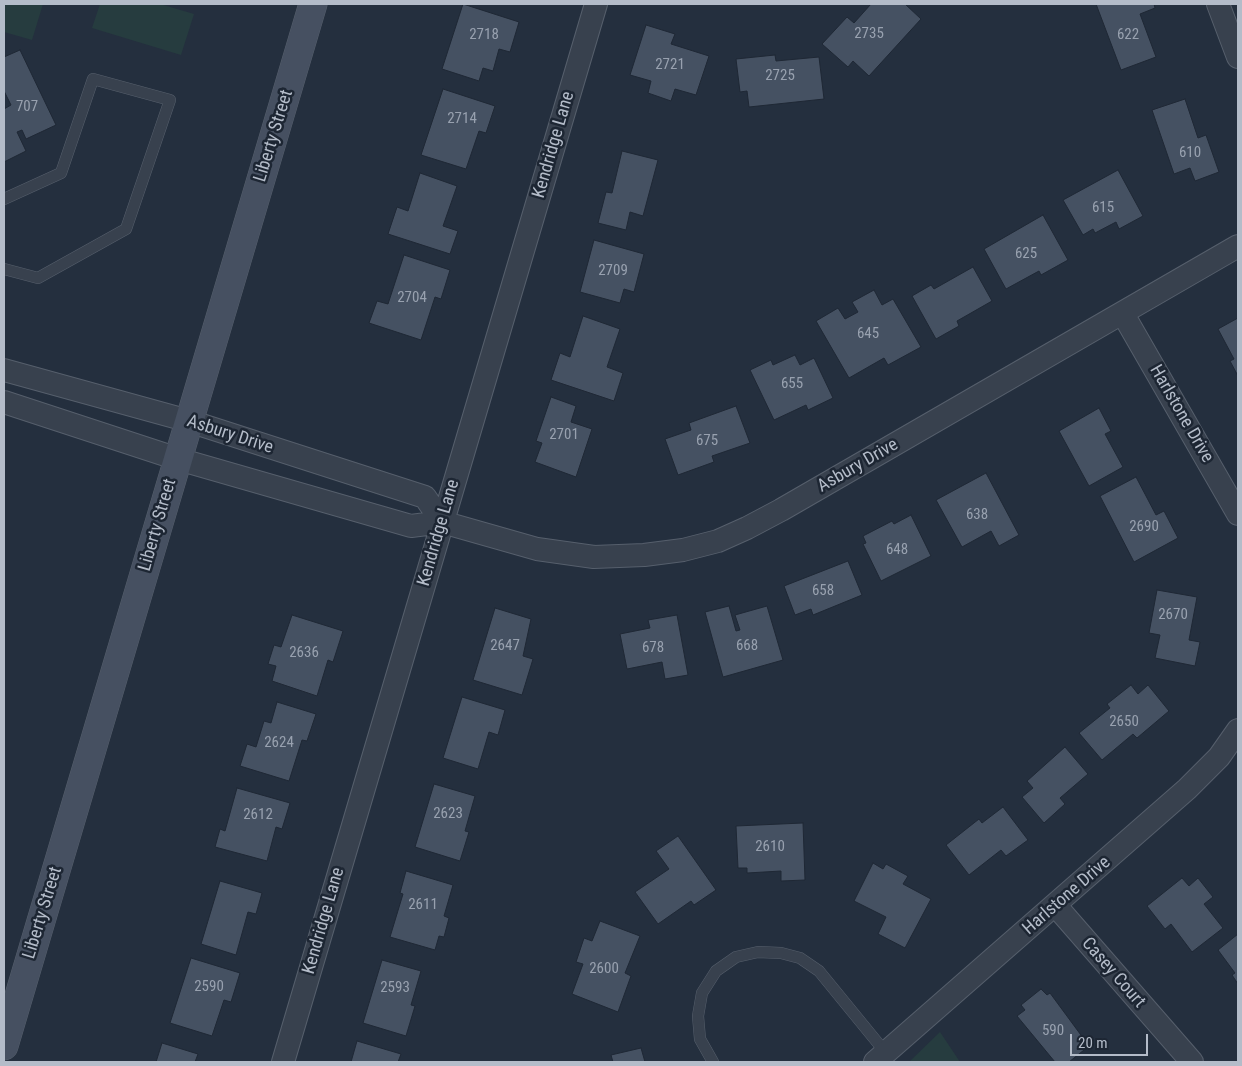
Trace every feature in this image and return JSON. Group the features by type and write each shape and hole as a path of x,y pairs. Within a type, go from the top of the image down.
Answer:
{"street":[{"name":"Liberty Street","path":"4,1046 313,4"},
{"name":"Kendridge Lane","path":"283,1062 596,4"},
{"path":"1218,4 1238,57"},
{"name":"Asbury Drive","path":"4,402 178,459 411,526 442,522 537,549 594,557 673,552 718,541 781,510 1238,246"},
{"name":"Harlstone Drive","path":"1123,314 1238,514"},
{"name":"Asbury Drive","path":"4,370 189,421 425,497 442,522"},
{"name":"Harlstone Drive","path":"880,1058 1056,906 1187,789 1219,757 1238,730"},
{"name":"Casey Court","path":"1056,906 1192,1062"}],"lane":[{"path":"4,199 61,173 93,79 170,100 126,229 38,278 4,269"},
{"name":"Harlstone Drive","path":"713,1062 700,1039 698,1016 702,993 716,971 736,957 758,952 781,953 800,958 819,972 880,1058"}],"green space":[{"path":"4,4 43,4 32,40 4,32"},
{"path":"100,4 160,4 194,14 181,55 92,28"},
{"path":"940,1032 960,1062 909,1062"}],"building":[{"path":"463,4 519,22 510,52 499,49 493,71 483,68 479,81 442,69"},
{"path":"871,4 905,4 921,19 869,76 853,61 848,67 822,44 847,17 854,23"},
{"path":"1096,4 1154,4 1155,8 1140,14 1156,57 1121,70"},
{"path":"646,25 675,34 671,44 709,56 696,95 675,89 671,101 648,93 651,81 630,75"},
{"path":"20,50 56,125 26,139 22,130 17,132 26,151 4,162 4,109 11,105 4,91 4,57"},
{"path":"775,55 776,61 819,57 824,99 749,107 747,91 740,92 736,59"},
{"path":"443,89 495,106 486,133 479,131 466,169 421,155"},
{"path":"1185,99 1198,138 1206,135 1219,172 1195,181 1190,168 1174,174 1152,110"},
{"path":"622,151 658,160 643,216 630,212 626,230 598,223 606,192 612,193"},
{"path":"1118,170 1143,216 1119,229 1116,222 1095,233 1093,229 1083,235 1063,200"},
{"path":"420,173 457,186 443,226 458,231 450,254 388,234 397,207 408,211"},
{"path":"1043,215 1068,260 1041,275 1039,271 1006,289 984,249"},
{"path":"594,240 644,254 634,292 624,289 620,303 580,292"},
{"path":"404,255 450,270 441,299 435,297 421,340 369,323 377,301 388,304"},
{"path":"973,267 992,301 957,321 959,326 936,339 912,296 931,285 934,289"},
{"path":"874,290 882,305 893,299 921,347 888,365 884,358 849,378 816,321 838,308 845,319 858,312 852,302"},
{"path":"583,316 620,329 607,367 623,373 614,401 551,380 560,353 570,357"},
{"path":"1238,318 1238,376 1230,361 1234,359 1218,329"},
{"path":"795,355 800,365 814,358 833,398 808,410 806,405 774,420 750,370 771,360 773,365"},
{"path":"551,397 576,406 571,422 592,429 576,477 535,462 542,443 536,441"},
{"path":"736,406 750,443 712,456 714,462 678,475 665,439 691,430 689,423"},
{"path":"1099,408 1111,431 1105,434 1123,467 1089,486 1059,431"},
{"path":"986,473 1019,535 999,546 991,531 962,547 936,500"},
{"path":"1136,477 1156,515 1164,511 1178,538 1134,562 1100,496"},
{"path":"911,515 931,556 881,581 863,544 866,543 863,536 892,521 894,524"},
{"path":"848,561 862,595 813,615 811,609 795,615 784,586"},
{"path":"1157,590 1197,597 1189,640 1200,642 1195,666 1155,658 1160,635 1149,633"},
{"path":"729,606 736,631 740,630 735,615 767,606 783,660 723,677 705,612"},
{"path":"495,608 531,619 523,656 533,659 522,695 473,680"},
{"path":"292,615 343,631 333,662 328,660 317,696 272,681 276,666 268,664 274,645 281,647"},
{"path":"677,615 688,675 665,679 662,662 627,669 620,634 650,628 648,620"},
{"path":"1131,685 1138,694 1148,685 1169,711 1137,738 1133,734 1102,760 1079,733 1110,708 1107,704"},
{"path":"462,697 505,710 498,735 489,732 478,769 443,758"},
{"path":"277,702 316,714 307,741 302,740 289,781 240,766 247,744 256,747 264,721 271,723"},
{"path":"1065,747 1088,774 1060,798 1065,804 1044,823 1022,797 1033,788 1027,781"},
{"path":"434,784 475,796 465,831 469,832 460,861 415,847"},
{"path":"237,788 290,803 282,829 276,827 267,861 215,847 220,829 225,831"},
{"path":"1003,807 1028,840 1006,856 1001,850 969,875 946,845 979,819 982,823"},
{"path":"803,823 805,880 781,881 781,871 747,873 747,868 738,868 736,826"},
{"path":"678,836 716,890 694,905 691,901 658,924 635,892 669,869 656,851"},
{"path":"873,863 883,869 886,864 908,876 903,884 931,899 905,948 878,934 886,917 854,901"},
{"path":"406,871 453,885 444,916 449,918 444,937 439,936 435,950 390,937 403,894 400,893"},
{"path":"1182,878 1189,886 1198,878 1213,897 1204,904 1223,928 1192,952 1171,924 1165,929 1147,906"},
{"path":"220,881 262,893 256,914 248,912 236,955 201,944"},
{"path":"600,921 640,936 625,973 631,976 618,1012 572,994 583,964 576,962 584,938 592,941"},
{"path":"1238,934 1238,984 1232,975 1235,973 1218,950"},
{"path":"191,958 240,973 231,1002 224,1000 212,1036 170,1023"},
{"path":"382,960 421,971 411,1005 415,1006 406,1036 363,1023"},
{"path":"1041,989 1047,995 1050,993 1089,1046 1069,1062 1055,1062 1017,1016 1025,1010 1021,1005"},
{"path":"357,1041 401,1054 398,1062 351,1062"},
{"path":"162,1043 198,1054 195,1062 156,1062"},
{"path":"641,1048 645,1062 613,1062 611,1055"}]}
